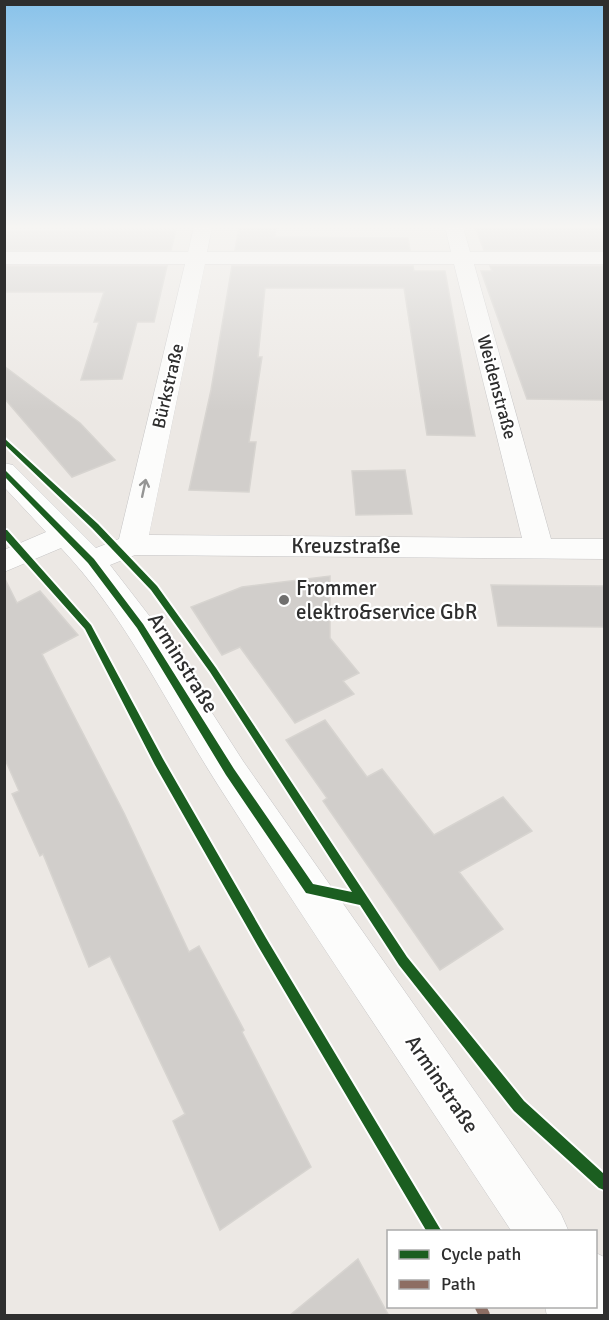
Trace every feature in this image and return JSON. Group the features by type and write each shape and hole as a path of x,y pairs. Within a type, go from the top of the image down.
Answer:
{"street":[{"name":"Bürkstraße","path":"96,547 187,289"},
{"name":"Weidenstraße","path":"471,289 539,547"},
{"name":"Arminstraße","path":"4,471 96,547 140,626 230,772 542,1230"},
{"name":"Kreuzstraße","path":"96,547 604,549"},
{"path":"4,562 96,547"}],"building":[{"path":"4,289 162,289 154,322 137,322 122,379 81,380 99,322 94,322 104,292 4,292"},
{"path":"228,289 265,289 258,357 262,357 249,442 256,442 249,492 189,490 211,390"},
{"path":"404,289 448,289 475,436 427,435"},
{"path":"487,289 604,289 604,400 527,399"},
{"path":"4,366 80,423 115,460 72,477 4,398"},
{"path":"405,470 412,514 356,515 352,471"},
{"path":"330,576 330,638 359,673 343,681 354,694 295,723 240,647 222,655 191,607 242,587"},
{"path":"4,577 17,603 40,591 78,635 42,654 124,813 189,952 199,946 244,1030 242,1032 311,1167 220,1230 173,1121 185,1114 110,956 89,967 43,854 40,856 12,794 19,791 4,757"},
{"path":"491,585 604,586 604,627 498,626"},
{"path":"325,720 367,777 382,769 434,835 503,797 532,831 459,872 503,929 440,970 323,801 327,798 286,740"},
{"path":"358,1259 389,1316 289,1316"}],"marked path":[{"path":"481,1308 485,1316"}],"cycle path":[{"path":"4,440 95,526 154,588 213,670 403,961 519,1106 604,1183"},
{"path":"4,471 91,561 140,626 230,772 310,889 363,900"},
{"path":"4,532 88,627 159,762 262,942 434,1230"}],"place":[{"name":"Frommer elektro&service GbR","path":"284,600"}]}
